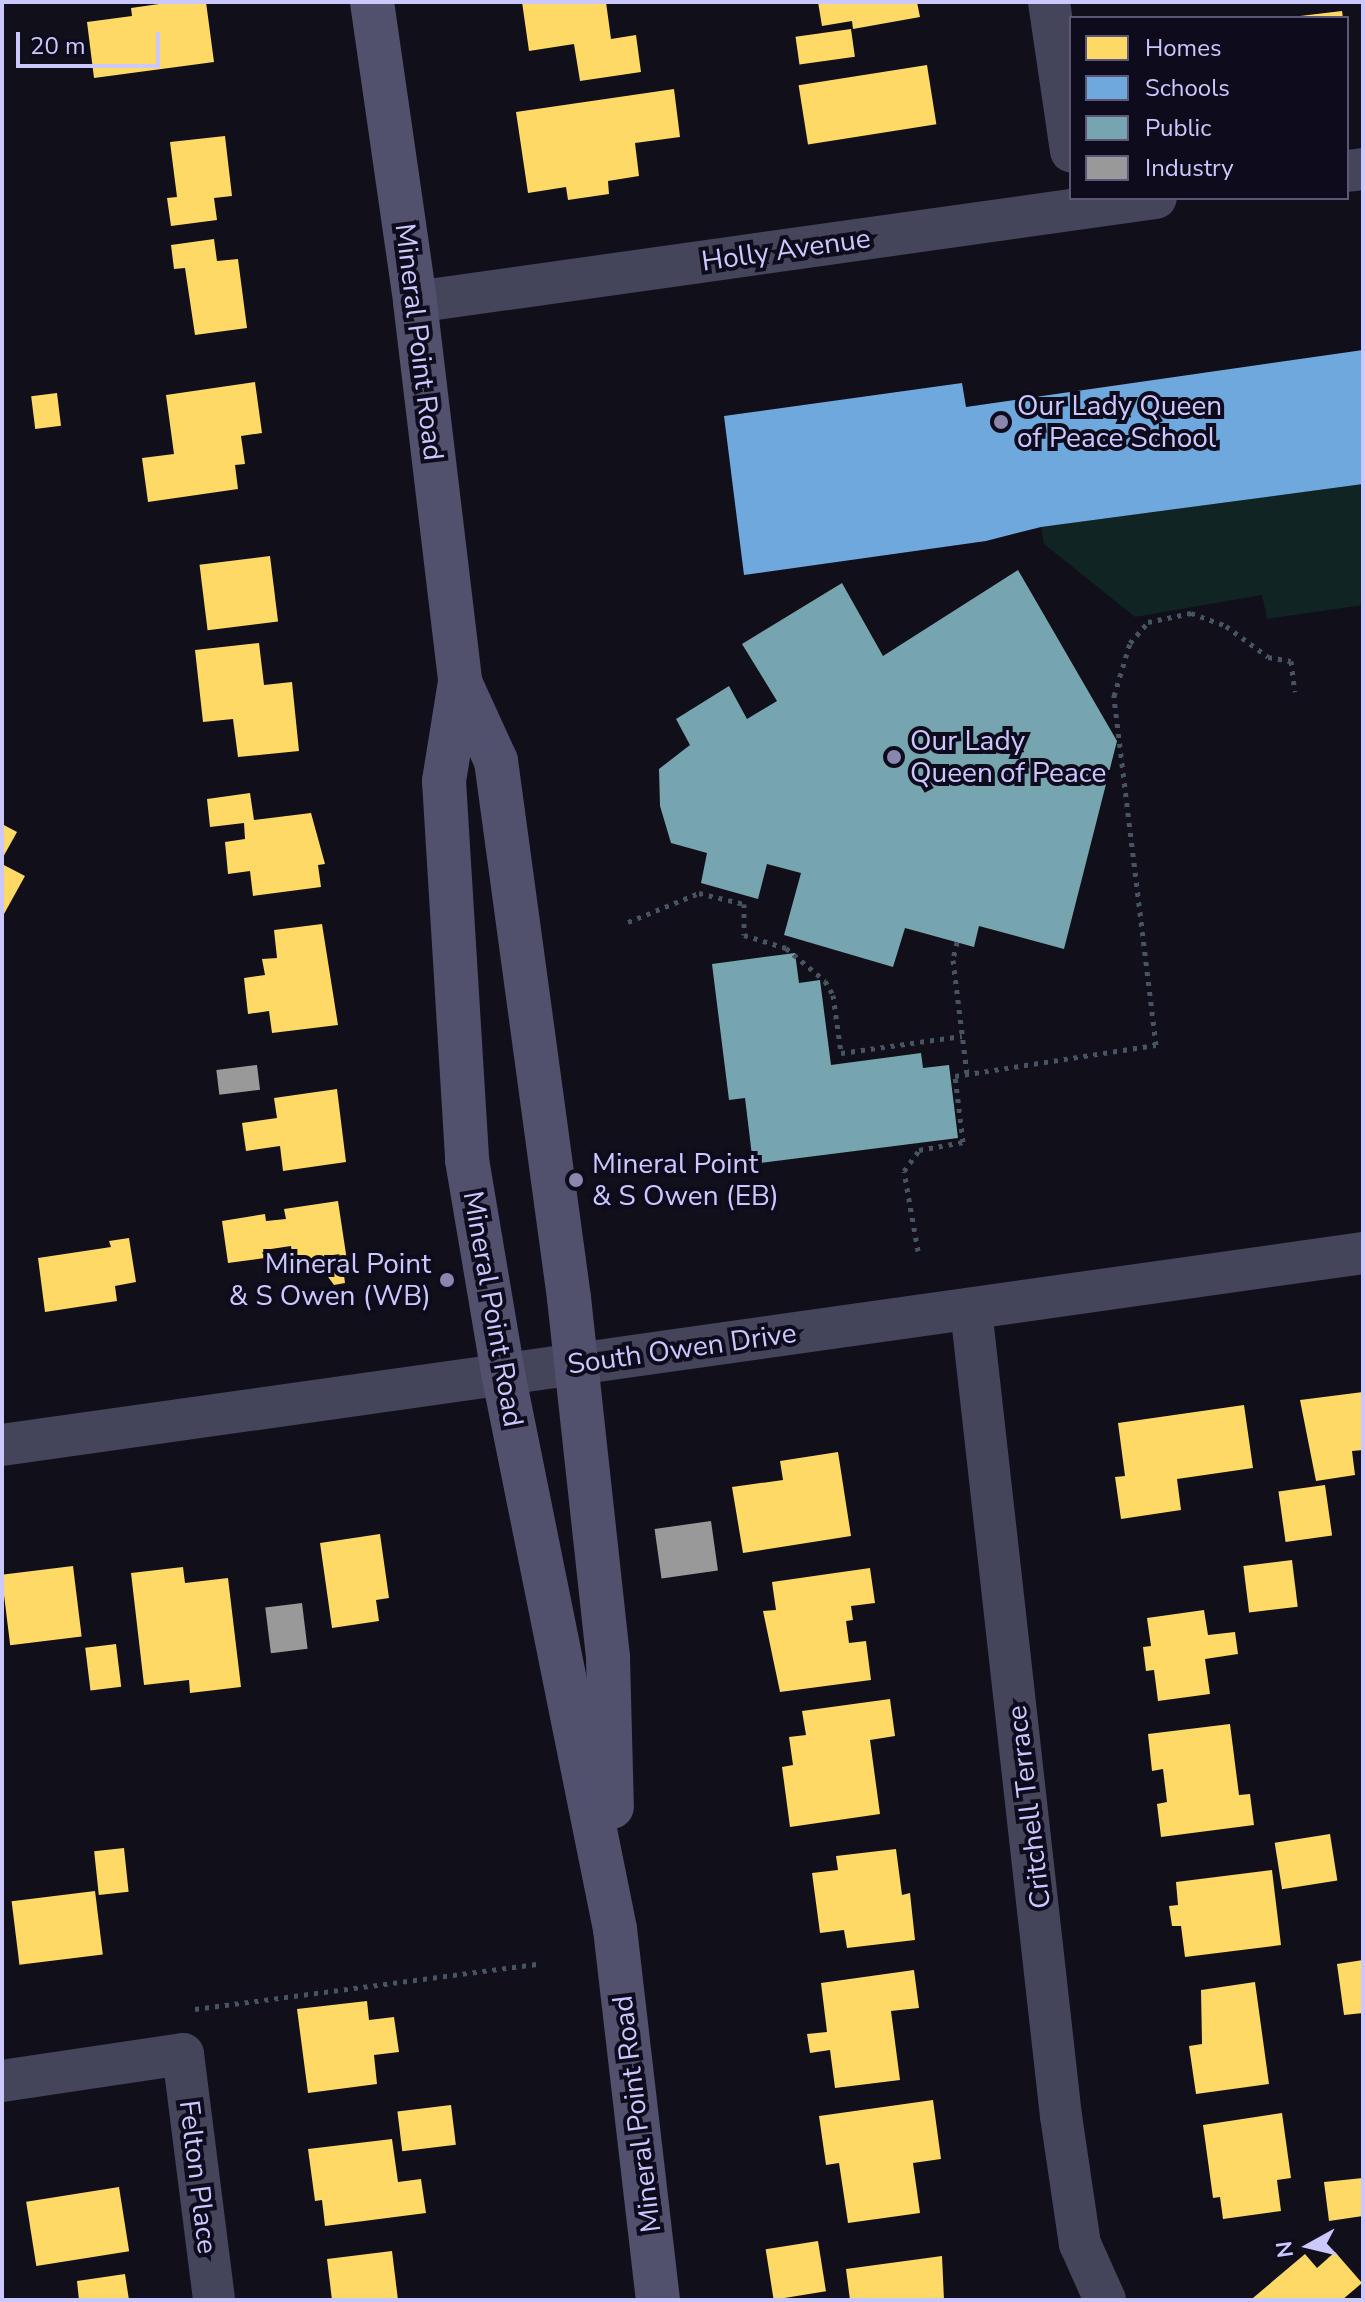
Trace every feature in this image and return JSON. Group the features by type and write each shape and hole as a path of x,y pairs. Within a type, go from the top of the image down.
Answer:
{"main road":[{"name":"Mineral Point Road","path":"372,2 415,302 460,682 444,781 467,1160 503,1373 615,1929 658,2300"},
{"name":"Mineral Point Road","path":"460,682 496,761 577,1362 608,1658 615,1929"}],"street":[{"path":"1049,2 1069,137"},
{"name":"Holly Avenue","path":"415,302 1079,203 1125,200"},
{"name":"South Owen Drive","path":"2,1445 1363,1253"},
{"name":"Critchell Terrace","path":"971,1309 1061,2116 1080,2244 1105,2300"},
{"path":"2,2081 183,2054"},
{"name":"Felton Place","path":"183,2054 214,2300"}],"path":[{"path":"918,1251 904,1171 919,1150 963,1142 955,1076 1156,1045 1114,696 1130,643 1148,622 1191,613 1226,626 1268,657 1291,661 1295,692"},
{"path":"628,922 699,893 744,904 744,935 786,948 825,981 833,995 841,1053 962,1036"},
{"path":"957,942 953,960 967,1074"},
{"path":"183,2054 177,2012 539,1964"}],"green space":[{"path":"1363,484 1363,605 1267,619 1262,595 1135,617 1044,544 1041,527"}],"building: Homes":[{"path":"173,2 206,2 214,62 94,78 87,22 132,16 131,8"},
{"path":"522,2 606,2 611,39 636,35 641,72 580,81 574,44 529,51"},
{"path":"818,2 917,2 920,17 853,29 852,21 822,26"},
{"path":"1342,11 1343,16 1300,16"},
{"path":"851,29 855,57 799,65 796,37"},
{"path":"927,65 936,124 808,145 799,85"},
{"path":"674,89 680,137 635,143 639,176 608,181 609,194 568,200 566,187 528,193 516,112"},
{"path":"225,136 232,196 214,198 217,220 171,226 167,198 177,197 170,142"},
{"path":"214,239 217,261 238,259 247,328 195,335 185,268 174,269 171,245"},
{"path":"255,382 262,433 241,436 245,464 235,465 238,489 148,502 142,458 174,454 166,395"},
{"path":"57,393 61,426 35,429 31,396"},
{"path":"270,556 278,622 208,630 200,565"},
{"path":"259,643 264,685 292,682 299,751 238,757 233,719 203,722 195,650"},
{"path":"250,793 254,820 311,813 325,864 318,865 321,887 253,896 250,871 228,874 225,842 245,839 244,823 210,827 207,799"},
{"path":"2,824 17,832 2,859"},
{"path":"2,864 25,876 4,914 2,913"},
{"path":"322,924 338,1025 272,1033 269,1011 248,1014 244,978 265,975 262,959 277,958 274,930"},
{"path":"337,1089 346,1162 283,1171 280,1146 246,1151 242,1123 277,1118 274,1098"},
{"path":"338,1201 349,1274 344,1275 345,1283 334,1285 323,1270 294,1274 291,1246 271,1249 272,1257 228,1263 222,1221 265,1214 266,1221 286,1219 284,1209"},
{"path":"129,1238 136,1282 115,1286 117,1301 45,1312 38,1258 111,1247 109,1241"},
{"path":"1363,1392 1363,1450 1352,1451 1355,1475 1316,1481 1300,1400"},
{"path":"1244,1405 1253,1468 1177,1479 1181,1510 1121,1519 1115,1477 1125,1476 1118,1423"},
{"path":"838,1452 851,1536 743,1553 732,1487 783,1480 780,1461"},
{"path":"1325,1485 1332,1536 1286,1542 1278,1492"},
{"path":"380,1534 389,1598 376,1600 379,1621 332,1628 320,1543"},
{"path":"1292,1560 1298,1607 1249,1613 1243,1566"},
{"path":"73,1566 82,1636 10,1645 2,1575"},
{"path":"183,1567 185,1583 228,1578 241,1687 190,1693 189,1680 144,1685 131,1573"},
{"path":"870,1568 875,1603 851,1606 853,1620 846,1621 849,1643 866,1641 871,1680 780,1692 763,1611 776,1610 772,1582"},
{"path":"1204,1610 1208,1635 1235,1632 1238,1654 1205,1659 1210,1694 1158,1701 1154,1670 1146,1671 1143,1647 1151,1646 1147,1618"},
{"path":"116,1644 121,1687 90,1690 85,1648"},
{"path":"890,1699 895,1736 870,1740 880,1814 790,1827 782,1767 793,1765 789,1737 806,1735 802,1711"},
{"path":"1230,1724 1239,1795 1250,1794 1254,1825 1161,1837 1157,1804 1167,1802 1163,1769 1152,1771 1148,1734"},
{"path":"1330,1834 1337,1880 1282,1889 1275,1843"},
{"path":"124,1848 129,1892 99,1895 94,1851"},
{"path":"896,1849 902,1895 910,1893 915,1940 847,1948 844,1930 820,1933 812,1873 838,1870 836,1856"},
{"path":"1272,1870 1281,1945 1185,1957 1181,1926 1172,1926 1169,1906 1178,1905 1176,1882"},
{"path":"95,1891 103,1955 19,1965 12,1901"},
{"path":"1363,1960 1363,2013 1344,2015 1337,1964"},
{"path":"914,1970 919,2008 891,2011 900,2080 835,2088 830,2050 810,2053 807,2034 827,2032 821,1983"},
{"path":"1255,1982 1269,2084 1196,2094 1189,2046 1202,2044 1201,1990"},
{"path":"367,2001 369,2020 394,2017 399,2052 374,2055 377,2084 308,2093 297,2009"},
{"path":"933,2100 941,2159 913,2163 920,2213 848,2223 839,2163 826,2165 819,2116"},
{"path":"451,2105 456,2145 402,2151 397,2112"},
{"path":"1282,2113 1291,2178 1277,2180 1281,2211 1223,2219 1220,2197 1213,2198 1203,2125"},
{"path":"392,2139 398,2182 421,2179 426,2213 325,2226 322,2200 315,2201 308,2149"},
{"path":"1363,2178 1363,2216 1329,2221 1324,2182"},
{"path":"119,2187 129,2251 36,2266 26,2202"},
{"path":"818,2241 826,2291 774,2300 766,2249"},
{"path":"392,2251 398,2300 332,2300 327,2259"},
{"path":"1335,2252 1362,2283 1342,2300 1253,2298 1305,2254 1317,2268"},
{"path":"942,2256 944,2300 850,2300 846,2269"},
{"path":"125,2274 129,2300 79,2300 77,2281"}],"building: Schools":[{"path":"1363,350 1363,484 1041,527 986,541 744,575 724,416 962,383 966,407"}],"building: Public":[{"name":"Our Lady Queen of Peace","path":"1018,570 1117,741 1064,949 979,926 974,947 905,928 893,967 784,935 801,873 767,864 758,899 701,883 707,853 671,843 660,806 659,769 690,745 676,719 729,686 747,719 777,701 742,644 842,583 883,656"},
{"path":"795,953 799,983 820,980 831,1065 921,1053 923,1068 949,1065 958,1138 753,1164 745,1098 729,1100 712,964"}],"building: Industry":[{"path":"257,1065 260,1090 219,1095 216,1070"},
{"path":"711,1521 718,1571 662,1578 655,1529"},
{"path":"302,1603 308,1649 271,1653 265,1608"}],"place":[{"name":"Our Lady Queen of Peace School","path":"1001,422"},
{"name":"Our Lady Queen of Peace","path":"894,757"},
{"name":"Mineral Point & S Owen (EB)","path":"576,1180"},
{"name":"Mineral Point & S Owen (WB)","path":"447,1280"}]}
